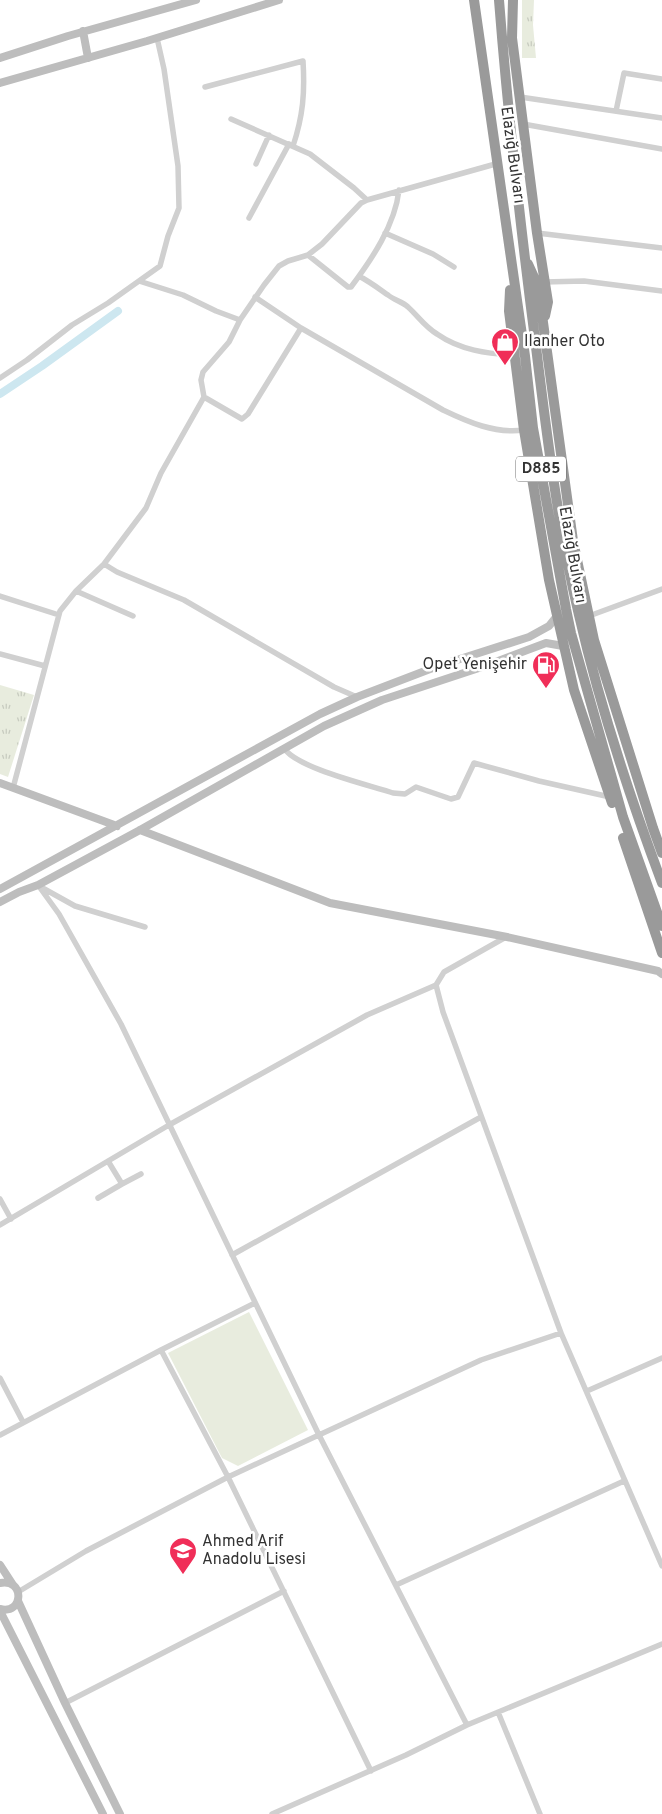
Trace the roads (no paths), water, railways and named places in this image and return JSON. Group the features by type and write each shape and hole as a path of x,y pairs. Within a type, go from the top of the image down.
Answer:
{"highway":[{"name":"Elazığ Bulvarı","path":"474,0 525,356 533,428 571,633 623,817 662,926"},
{"name":"Elazığ Bulvarı","path":"499,0 524,254 560,526 579,615 607,724 662,883"},
{"path":"501,30 504,0"},
{"path":"514,0 512,38 537,233 548,302 543,326"},
{"path":"524,254 538,286 573,541 594,640 652,828 662,853"},
{"path":"511,261 509,311 524,430 549,580 563,646 574,690 662,953"}],"main road":[{"path":"0,58 196,0"},
{"path":"0,83 158,38 279,0"},
{"path":"83,32 88,58"},
{"path":"0,889 320,714 357,697 438,666 529,637 549,626 557,616"},
{"path":"0,902 38,885 140,830 324,726 382,700 485,666 546,643 563,646"},
{"path":"0,783 117,826"},
{"path":"140,830 330,903 507,936 661,970"},
{"path":"0,1565 18,1592 18,1601 65,1703 120,1814"},
{"path":"0,1583 13,1585"},
{"path":"18,1601 12,1608 0,1610 103,1814"}],"street":[{"path":"0,378 27,360 72,325 108,303 160,266 168,236 179,208 177,158 158,38"},
{"path":"205,87 303,61 304,105 299,127 291,145 249,218"},
{"path":"616,111 624,73 662,80"},
{"path":"520,97 662,118"},
{"path":"231,118 310,154 367,200"},
{"path":"523,124 662,149"},
{"path":"256,164 269,135"},
{"path":"14,788 59,615 76,591 104,564 146,508 162,473 204,397 201,380 203,372 229,342 255,297 279,266 288,261 308,256 361,203 367,200 498,163"},
{"path":"308,256 351,287 385,233 397,205 399,190"},
{"path":"385,233 433,254 454,267"},
{"path":"537,233 662,248"},
{"path":"359,276 408,307 426,326 445,339 466,348 491,354 515,355"},
{"path":"139,281 183,295 240,320"},
{"path":"544,282 584,281 662,291"},
{"path":"255,297 301,328 443,410 466,421 492,429 524,430"},
{"path":"204,397 242,419 248,414 301,328"},
{"path":"104,564 117,572 184,600 334,687 357,697"},
{"path":"589,616 662,589"},
{"path":"76,591 133,616"},
{"path":"0,596 59,615"},
{"path":"0,654 45,666"},
{"path":"284,748 293,758 311,766 393,793 405,794 416,787 456,799 474,763 539,781 610,797"},
{"path":"38,885 75,906 145,927"},
{"path":"38,885 59,914 121,1024 168,1126 319,1435 467,1725"},
{"path":"0,1225 168,1126 368,1015 436,985 444,972 507,936"},
{"path":"436,985 443,1012 561,1334 662,1566"},
{"path":"232,1255 481,1117"},
{"path":"108,1161 122,1184"},
{"path":"98,1198 141,1174"},
{"path":"0,1199 11,1219"},
{"path":"0,1435 255,1303"},
{"path":"18,1592 86,1551 228,1477 482,1360 561,1334"},
{"path":"161,1350 228,1477 371,1770"},
{"path":"587,1391 662,1358"},
{"path":"0,1378 23,1422"},
{"path":"396,1585 624,1481"},
{"path":"65,1703 284,1591"},
{"path":"272,1814 467,1725 662,1644"},
{"path":"498,1712 540,1814"}],"waterway":[{"path":"0,394 118,311"}],"place":[{"name":"Ilanher Oto","path":"505,366"},
{"name":"Opet Yenişehir","path":"546,689"},
{"name":"Ahmed Arif Anadolu Lisesi","path":"183,1575"}]}
